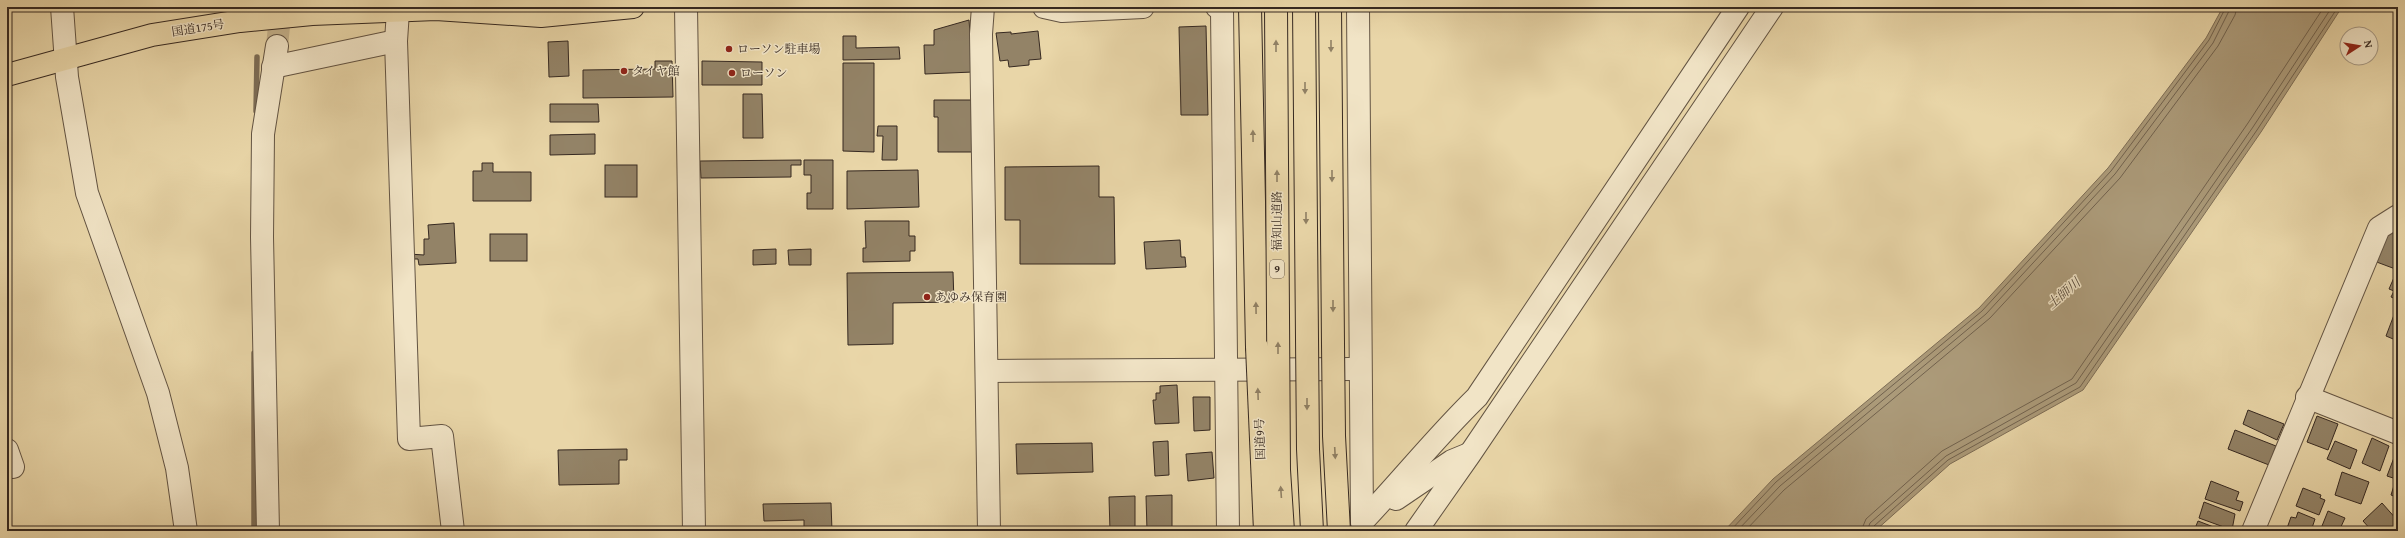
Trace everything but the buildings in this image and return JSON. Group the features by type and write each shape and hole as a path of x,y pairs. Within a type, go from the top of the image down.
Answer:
{"highway":[{"name":"国道175号","path":"7,75 67,57 152,35 240,21 312,14 428,8 541,16 633,7"},
{"name":"国道9号","path":"1250,7 1257,347 1265,531"},
{"name":"福知山道路","path":"1276,7 1279,470 1283,531"},
{"path":"1304,7 1308,449 1312,531"},
{"path":"1330,7 1334,436 1339,531"}],"street":[{"path":"62,7 67,57 67,78 87,194 158,394 177,468 186,531"},
{"path":"686,7 694,531"},
{"path":"983,7 981,34 988,371 989,531"},
{"path":"1044,7 1062,11 1143,7"},
{"path":"1216,7 1222,11 1228,531"},
{"path":"1357,527 1361,369 1358,7"},
{"path":"1357,527 1409,472 1448,425 1477,397 1738,7"},
{"path":"1416,531 1470,454 1772,7"},
{"path":"398,10 396,41 408,439 442,436 453,531"},
{"path":"274,67 396,41"},
{"path":"268,531 263,134 277,46"},
{"path":"2253,531 2307,397 2379,228 2398,216"},
{"path":"988,371 1361,369"},
{"path":"2307,397 2398,433"},
{"path":"1357,527 1452,461 1470,454"}],"water":[{"name":"土師川","path":"2223,7 2342,7 2261,132 2083,390 1950,464 1875,531 1724,531 1773,479 1979,308 2108,168 2206,38"}],"waterway":[{"path":"256,111 257,57"},
{"path":"254,353 254,531"}],"tunnel":[{"path":"277,46 281,7"}],"place":[{"name":"ローソン駐車場","path":"729,49"},
{"name":"タイヤ館","path":"624,71"},
{"name":"ローソン","path":"732,73"},
{"name":"あゆみ保育園","path":"927,297"}]}
